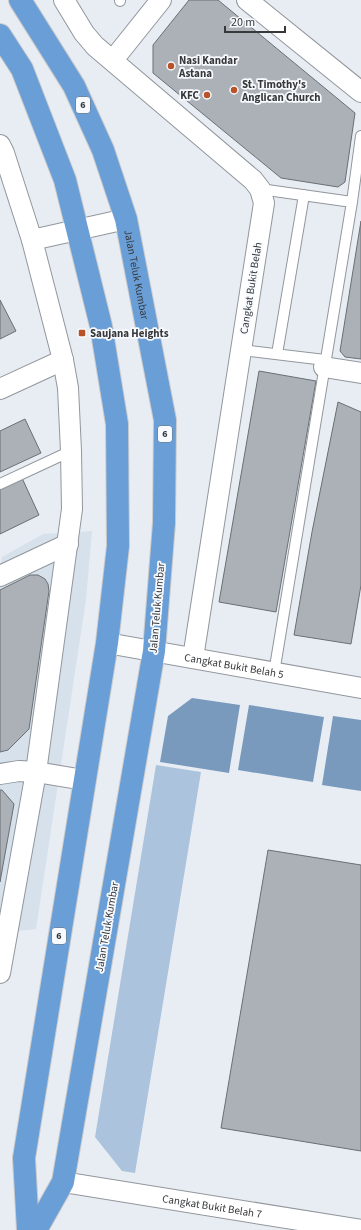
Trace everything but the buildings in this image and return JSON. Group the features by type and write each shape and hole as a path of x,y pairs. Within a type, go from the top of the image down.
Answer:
{"highway":[{"name":"Jalan Teluk Kumbar","path":"20,0 74,86 103,150 126,219 165,420 164,523 154,651 63,1182 36,1230"},
{"name":"6","path":"0,35 22,69 65,180 101,326 117,424 118,546 106,643 24,1158 28,1230"}],"street":[{"path":"64,0 84,33 253,180 260,189"},
{"path":"114,60 161,0"},
{"path":"247,0 361,92"},
{"path":"0,145 4,153 32,240 63,360 68,388 72,451 72,509 68,544 36,772 5,923 0,973"},
{"name":"Cangkat Bukit Belah","path":"193,658 264,203 260,189"},
{"path":"32,240 126,219"},
{"path":"0,389 63,360"},
{"path":"325,364 361,373"},
{"path":"0,576 68,544"},
{"name":"Cangkat Bukit Belah 5","path":"106,643 361,688"},
{"path":"0,774 19,771 36,772 84,780"},
{"name":"Cangkat Bukit Belah 7","path":"63,1182 361,1230"}],"lane":[{"path":"274,673 352,202 361,136"},
{"path":"260,189 352,202"},
{"path":"277,354 304,195"},
{"path":"242,350 277,354 325,364"},
{"path":"0,484 72,451"}],"shaded area":[{"path":"92,531 86,600 36,929 0,933 0,566 2,557 43,534"},
{"path":"192,698 240,705 229,773 160,762 168,716"},
{"path":"249,705 324,717 313,782 238,770"},
{"path":"333,716 361,720 361,791 322,785"},
{"path":"156,765 201,772 135,1173 122,1171 95,1137"}],"place":[{"name":"Nasi Kandar Astana","path":"171,66"},
{"name":"St. Timothy's Anglican Church","path":"234,90"},
{"name":"KFC","path":"207,95"},
{"name":"Saujana Heights","path":"82,333"}]}
